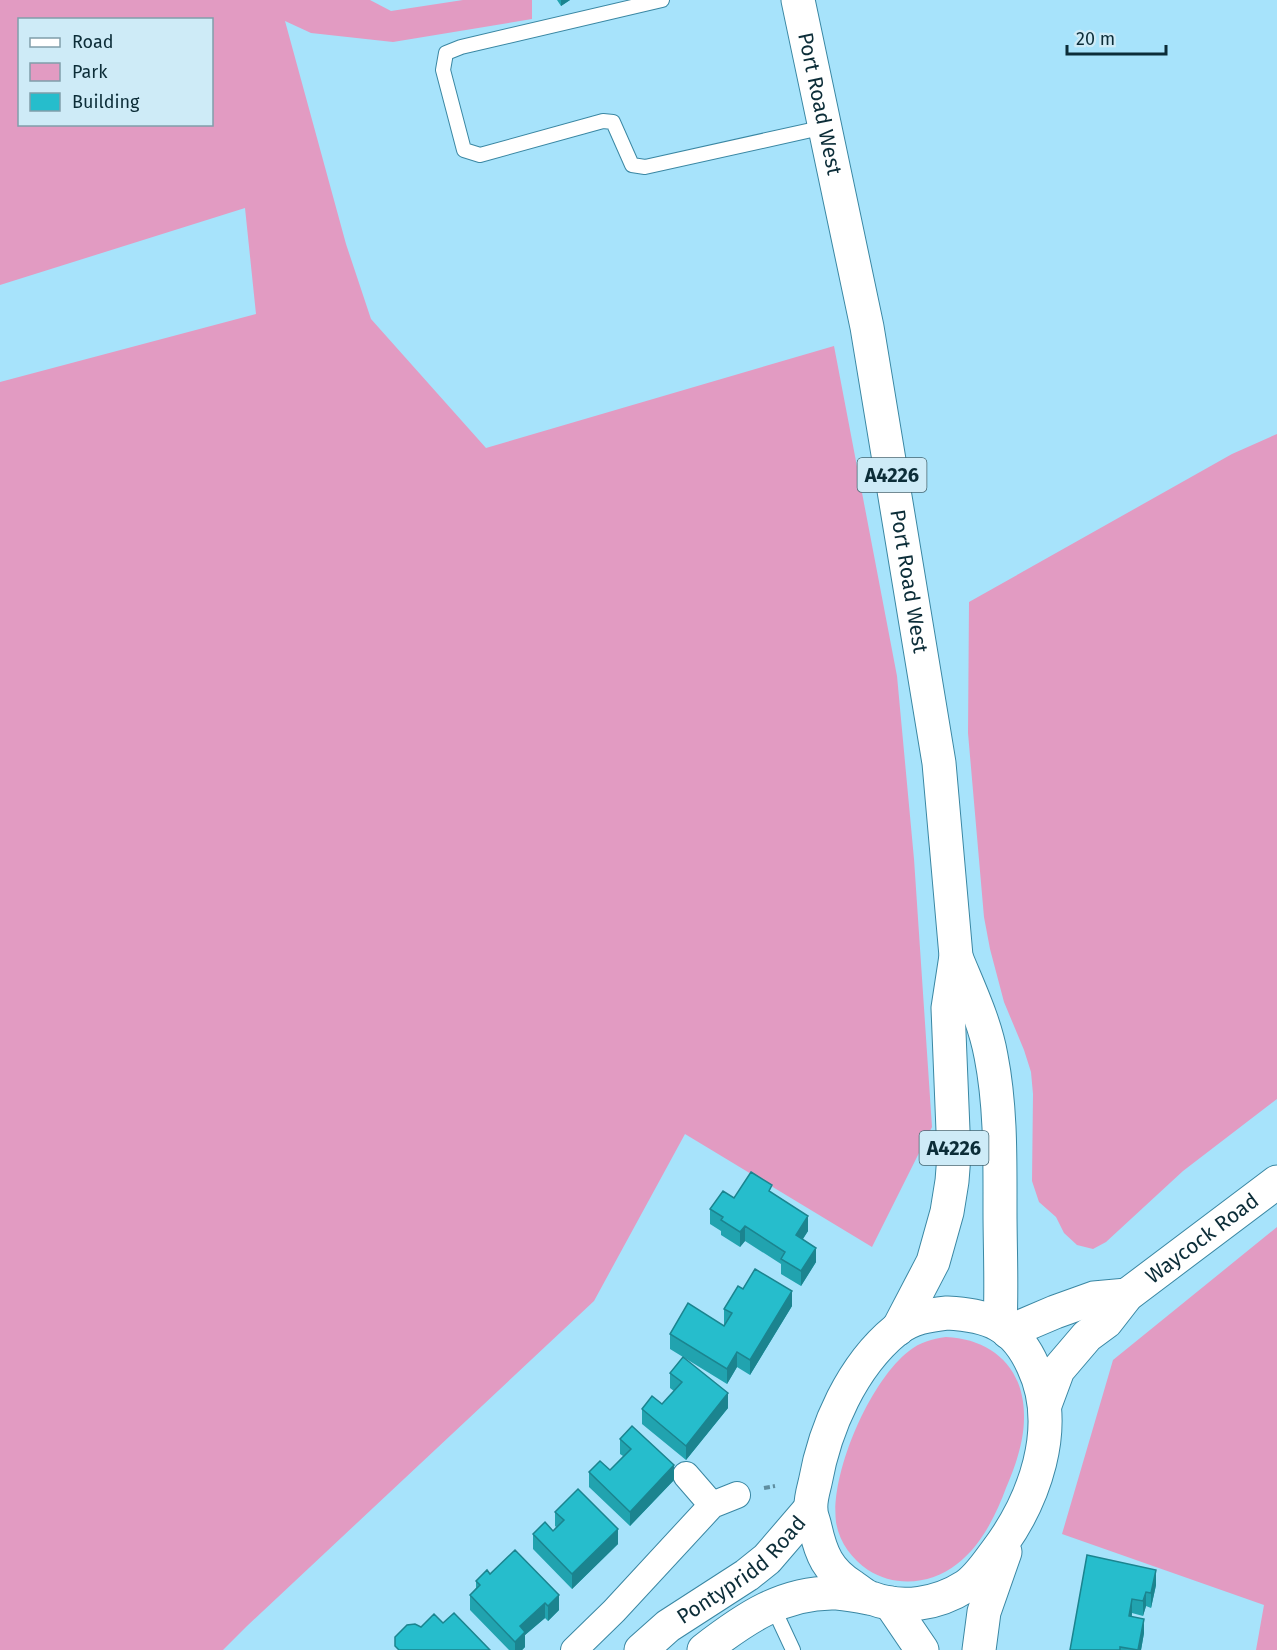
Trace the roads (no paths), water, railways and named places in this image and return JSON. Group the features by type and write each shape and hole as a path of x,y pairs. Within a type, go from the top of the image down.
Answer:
{"main road":[{"name":"Port Road West","path":"798,0 867,327 939,763 956,956 948,1008 954,1155 952,1181 947,1212 933,1262 898,1329"},
{"name":"Port Road West","path":"956,956 991,1054 996,1090 1000,1142 1004,1328"},
{"name":"Waycock Road","path":"1045,1405 1064,1363 1087,1336 1106,1322 1127,1295 1277,1182"},
{"name":"Waycock Road","path":"1004,1328 1094,1298 1127,1295"},
{"path":"922,1650 879,1601 839,1578 821,1552 810,1509 823,1448 833,1421 862,1367 876,1348 898,1329 915,1319 947,1313 968,1314 1004,1328 1016,1338 1028,1355 1041,1382 1045,1405 1044,1434 1038,1468 984,1612 979,1650"},
{"name":"Pontypridd Road","path":"641,1650 668,1626 747,1575 767,1559 810,1509"},
{"name":"Pontypridd Road","path":"705,1650 726,1633 771,1605 808,1594 837,1593 913,1605 949,1596 968,1584 985,1567 1015,1525"}],"street":[{"path":"686,1475 712,1505"},
{"path":"574,1650 614,1611 712,1505 737,1495"}],"lane":[{"path":"662,0 461,47 446,53 443,70 464,150 480,155 603,121 613,122 632,165 645,167 825,128"},
{"path":"771,1605 793,1650"}]}
